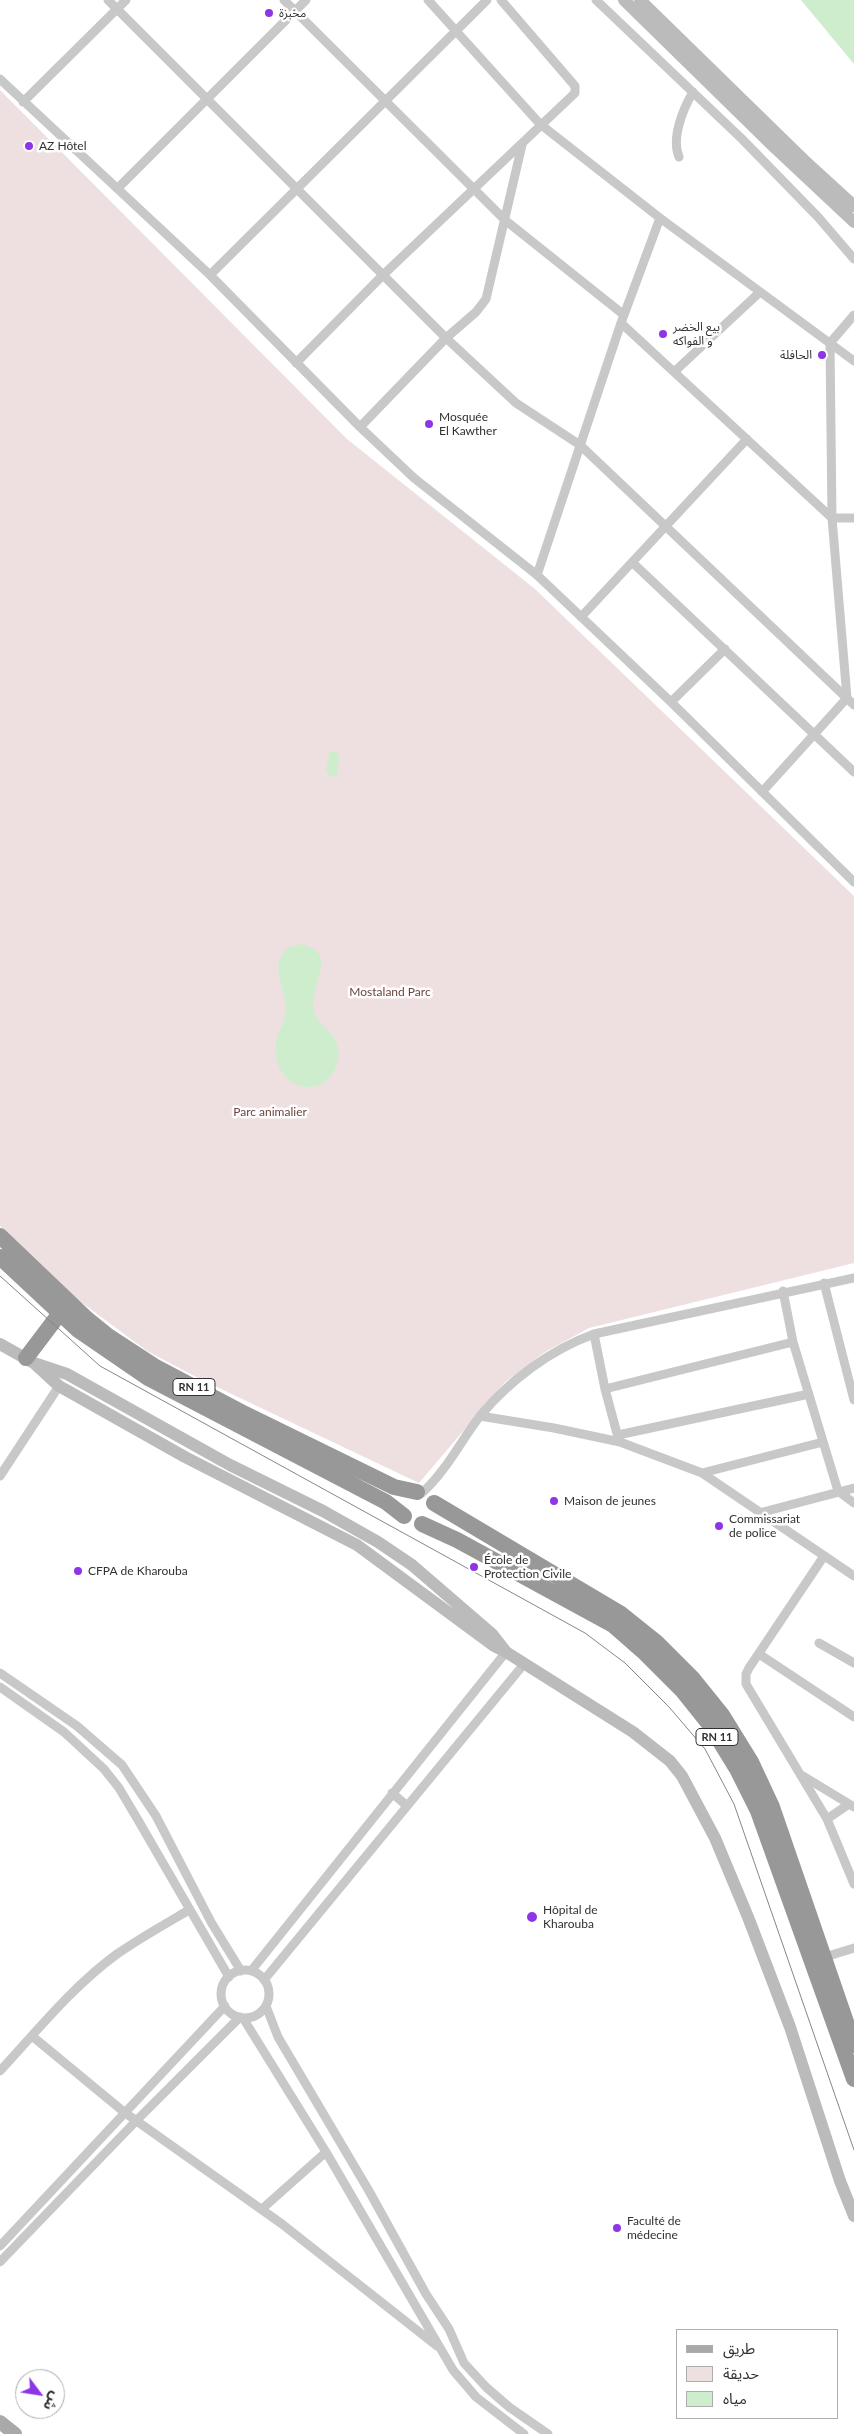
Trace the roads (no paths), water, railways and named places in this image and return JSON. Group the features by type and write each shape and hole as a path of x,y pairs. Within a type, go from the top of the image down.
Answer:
{"highway":[{"name":"RN 11","path":"0,1236 87,1319 108,1336 154,1366 245,1414 394,1487 426,1497 621,1614 656,1642 693,1679 722,1715 751,1762 778,1823 854,2044"},
{"name":"RN 11","path":"0,1257 78,1330 148,1378 386,1502 404,1516"},
{"path":"30,1360 60,1313"},
{"path":"426,1497 434,1508 431,1518 422,1524 412,1523 404,1516 404,1500 426,1497"},
{"name":"RN 11","path":"422,1524 466,1545 613,1625 676,1684 710,1725 737,1769 758,1811 854,2079"}],"main road":[{"path":"0,2422 15,2434"}],"street":[{"path":"108,0 446,338 516,403 580,445 854,705"},
{"path":"23,102 126,0"},
{"path":"284,0 473,190 505,220 622,319 674,372 832,518 854,518"},
{"path":"118,188 306,0"},
{"path":"428,0 540,124 660,218 854,361"},
{"path":"210,275 386,102 486,0"},
{"path":"296,363 383,276 522,145 540,124 575,93 576,89 501,0"},
{"path":"596,0 763,160 854,259"},
{"path":"624,0 854,222"},
{"path":"640,0 807,163 854,206"},
{"path":"0,79 210,275 360,427 414,478 536,575 671,702 854,881"},
{"path":"680,157 677,148 681,121 693,92"},
{"path":"360,427 446,338 476,312 486,299 522,145"},
{"path":"536,575 622,319 660,218"},
{"path":"674,372 760,292"},
{"path":"762,792 847,698 832,518 830,343 854,315"},
{"path":"581,617 747,439"},
{"path":"632,563 854,772"},
{"path":"671,702 725,649"},
{"path":"844,654 854,652"},
{"path":"426,1497 480,1416 536,1364 565,1346 594,1334 782,1291 854,1278"},
{"path":"824,1283 854,1400"},
{"path":"782,1291 793,1342 838,1491 854,1503"},
{"path":"594,1334 605,1389 619,1438"},
{"path":"605,1389 793,1342"},
{"path":"0,1344 30,1360 67,1374 230,1465 323,1511 378,1542 412,1565 492,1634 506,1652"},
{"path":"30,1360 59,1386 185,1457 357,1545 506,1652 633,1732 670,1761 682,1776 715,1838 748,1917 790,2027 840,2181 854,2216"},
{"path":"0,1476 59,1386"},
{"path":"619,1438 809,1394"},
{"path":"480,1416 619,1438 702,1473 763,1512 854,1576"},
{"path":"702,1473 823,1442"},
{"path":"763,1512 854,1488"},
{"path":"824,1556 746,1674 747,1686 826,1819 854,1884"},
{"path":"819,1643 854,1663"},
{"path":"506,1652 246,1971 229,1977 222,1991 224,2006 229,2012 242,2018 326,2152 445,2359 460,2380 476,2397 524,2434"},
{"path":"759,1654 854,1717"},
{"path":"264,1980 406,1805 524,1664"},
{"path":"0,1673 77,1726 122,1765 156,1816 211,1922 246,1971 264,1980 269,1994 266,2006 258,2015 242,2018 136,2121 0,2262"},
{"path":"0,1687 64,1732 104,1769 119,1788 229,1977"},
{"path":"800,1774 852,1805"},
{"path":"392,1793 406,1805"},
{"path":"826,1819 852,1805"},
{"path":"0,2071 69,1996 117,1954 189,1910"},
{"path":"200,1929 211,1922"},
{"path":"825,1957 854,1948"},
{"path":"0,2245 224,2006"},
{"path":"266,2006 278,2038 369,2191 470,2371 508,2407 548,2434"},
{"path":"32,2036 124,2112 262,2209 437,2346"},
{"path":"262,2209 326,2152"},
{"path":"445,2359 459,2352"}],"water":[{"path":"801,0 854,0 854,64"},
{"path":"332,751 339,754 337,775 331,777 326,771 329,753"},
{"path":"301,944 311,947 321,957 321,970 313,1003 314,1012 321,1024 334,1038 338,1053 336,1067 328,1079 322,1084 307,1087 299,1086 287,1078 276,1058 275,1050 286,1011 279,978 279,962 282,954 289,947"}],"tram line":[{"path":"0,1276 100,1366 585,1633 625,1663 669,1707 705,1749 734,1804 854,2150"}],"place":[{"name":"مخبزة","path":"269,13"},
{"name":"AZ Hôtel","path":"29,146"},
{"name":"بيع الخضر و الفواكه","path":"663,334"},
{"name":"الحافلة","path":"822,355"},
{"name":"Mosquée El Kawther","path":"429,424"},
{"name":"Maison de jeunes","path":"554,1501"},
{"name":"Commissariat de police","path":"719,1526"},
{"name":"École de Protection Civile","path":"474,1567"},
{"name":"CFPA de Kharouba","path":"78,1571"},
{"name":"Hôpital de Kharouba","path":"532,1917"},
{"name":"Faculté de médecine","path":"617,2228"}],"park label":[{"name":"Mostaland Parc","path":"390,992"},
{"name":"Parc animalier","path":"270,1112"}]}
